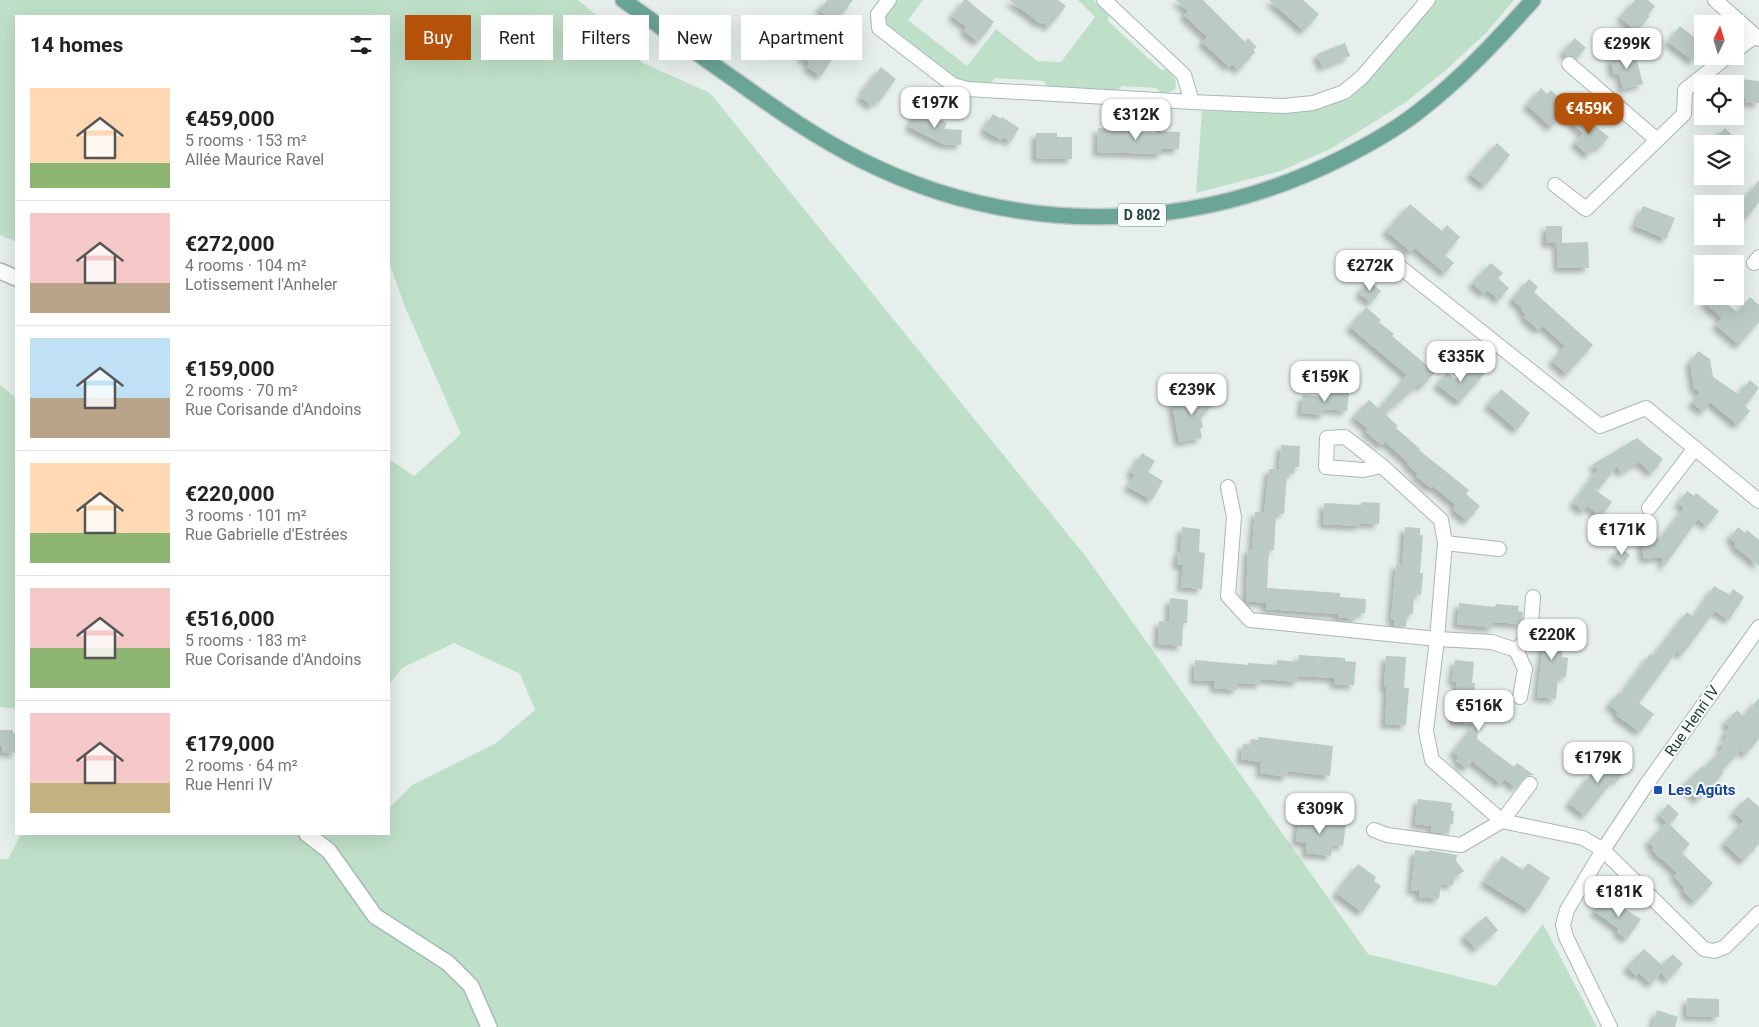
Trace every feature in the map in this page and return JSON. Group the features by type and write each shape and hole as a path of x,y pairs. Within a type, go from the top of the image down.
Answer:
{"main road":[{"name":"D 802","path":"623,0 808,130 860,159 904,180 988,205 1038,214 1083,217 1128,217 1212,205 1264,192 1321,168 1369,144 1416,114 1453,84 1533,0"}],"street":[{"path":"889,0 878,14 879,28 953,84 967,89 1284,106 1313,103 1344,92 1362,77 1428,0"},
{"path":"1104,0 1184,75 1192,102"},
{"path":"1714,0 1757,38 1744,46"},
{"path":"1569,64 1657,140"},
{"path":"1555,184 1586,209 1684,114 1685,90 1717,65"},
{"path":"1390,259 1600,426 1646,408 1759,501"},
{"path":"0,271 15,278"},
{"path":"1649,508 1695,448"},
{"path":"1382,466 1441,520 1445,543 1437,639 1426,731 1432,760 1502,821 1583,838 1603,850 1704,949 1714,952 1725,947 1759,913"},
{"path":"1228,487 1234,518 1228,596 1250,620 1437,639 1492,642 1516,650 1525,669 1520,697"},
{"path":"1445,543 1499,549"},
{"path":"1516,650 1530,637 1533,597"},
{"name":"Rue Henri IV","path":"1610,1027 1566,937 1563,925 1566,910 1636,800 1759,627"},
{"path":"1374,830 1387,835 1461,845 1502,821 1530,784"},
{"path":"307,835 329,851 375,916 448,963 471,986 489,1027"}],"green space":[{"path":"0,0 578,0 596,15 563,15 563,60 640,60 710,93 1087,558 1368,954 1496,986 1543,924 1597,1027 0,1027 0,859 8,859 20,835 390,835 390,807 412,785 496,743 535,710 520,674 454,643 402,668 390,684 390,460 414,476 461,434 405,307 390,265 390,15 15,15 15,242 0,235"},
{"path":"898,0 923,0 908,20 967,66 996,29 1037,61 1061,62 1095,17 1078,0 1093,0 1109,14 1108,21 1161,70 1166,69 1171,74 1176,87 1175,90 1161,94 1157,88 1122,86 1116,92 1048,88 1044,81 995,78 990,84 968,83 952,77 885,25 886,14"},
{"path":"1436,0 1514,0 1486,33 1446,70 1406,102 1332,148 1281,171 1196,193 1202,111 1285,112 1314,108 1339,101 1362,87"},
{"path":"0,385 15,397 15,709 0,707"}],"building":[{"path":"827,0 853,0 841,15 825,15 819,10"},
{"path":"964,0 967,0 994,22 978,42 964,31 967,27 952,16"},
{"path":"1009,0 1058,0 1066,6 1049,27 1043,22 1041,24"},
{"path":"1176,0 1203,0 1245,42 1248,38 1257,47 1253,50 1255,52 1239,70 1232,64 1229,67 1202,42 1207,37 1184,15 1188,11"},
{"path":"1269,0 1303,0 1319,14 1304,31"},
{"path":"1635,0 1648,0 1655,6 1648,15 1650,16 1637,32 1620,17"},
{"path":"1680,26 1694,37 1694,60 1693,61 1668,42"},
{"path":"1575,38 1586,48 1576,59 1567,56 1563,52"},
{"path":"1345,43 1350,56 1322,67 1317,54"},
{"path":"1635,53 1643,84 1623,89 1619,73 1614,75 1610,59"},
{"path":"806,60 831,60 821,76 807,67 810,62"},
{"path":"881,67 896,79 879,102 877,100 872,106 860,97 865,91 863,90"},
{"path":"1744,80 1759,81 1759,103 1745,102"},
{"path":"1541,88 1547,94 1551,90 1570,107 1551,127 1527,105"},
{"path":"919,108 947,123 944,129 962,130 961,145 943,144 909,127"},
{"path":"1579,113 1609,137 1599,148 1596,146 1588,155 1575,143 1583,133 1571,122"},
{"path":"993,114 1001,119 1002,117 1019,128 1011,142 1003,137 1001,140 984,130"},
{"path":"1098,128 1132,130 1132,132 1180,132 1179,149 1162,149 1162,154 1097,152"},
{"path":"1725,128 1732,135 1718,135"},
{"path":"1036,133 1057,133 1057,137 1072,137 1072,159 1036,158"},
{"path":"1497,143 1510,155 1485,186 1470,174"},
{"path":"1759,180 1759,202 1744,221 1744,199"},
{"path":"1410,204 1442,231 1447,225 1460,237 1445,255 1454,263 1445,273 1415,248 1411,252 1386,231"},
{"path":"1643,206 1675,218 1666,239 1635,226"},
{"path":"1546,226 1562,226 1562,243 1588,242 1589,268 1558,268 1557,243 1546,243"},
{"path":"1491,263 1503,273 1498,278 1509,288 1499,300 1487,290 1484,294 1472,283"},
{"path":"1529,279 1538,287 1534,292 1593,345 1567,374 1552,361 1565,346 1543,326 1539,330 1524,317 1526,315 1521,310 1522,308 1512,299"},
{"path":"1369,280 1381,291 1371,303 1359,293"},
{"path":"1750,297 1759,305 1759,322 1739,345 1716,325 1722,318 1707,305 1729,305 1737,312"},
{"path":"1366,307 1381,320 1379,322 1394,334 1392,336 1435,372 1422,387 1419,384 1385,414 1398,426 1396,428 1419,450 1469,490 1466,494 1480,506 1467,521 1453,509 1456,505 1433,486 1431,488 1416,476 1418,474 1407,464 1408,462 1385,442 1382,445 1366,432 1368,429 1354,417 1369,400 1379,409 1407,375 1350,327"},
{"path":"1698,351 1710,359 1713,377 1738,394 1750,380 1759,388 1745,406 1750,411 1738,425 1710,402 1704,412 1692,403 1700,392 1694,388 1690,363"},
{"path":"1474,364 1485,373 1460,402 1437,385 1447,372 1456,380 1460,374 1464,377"},
{"path":"1501,389 1530,413 1517,430 1488,405"},
{"path":"1209,390 1218,398 1201,418 1202,438 1179,442 1172,403 1204,396"},
{"path":"1327,391 1349,393 1347,411 1324,409 1324,415 1301,413 1303,395 1326,397"},
{"path":"1637,438 1663,459 1652,473 1639,462 1621,473 1617,466 1598,490 1589,485 1612,502 1601,517 1588,506 1583,511 1573,503 1598,469 1592,465"},
{"path":"1281,445 1300,446 1299,467 1294,467 1294,474 1287,473 1284,514 1276,513 1274,550 1269,550 1267,588 1340,593 1340,597 1366,599 1365,613 1358,613 1357,619 1338,617 1338,614 1266,609 1266,603 1246,601 1248,549 1252,549 1255,512 1264,512 1269,469 1279,469"},
{"path":"1142,453 1155,461 1148,472 1163,481 1152,500 1128,487 1135,475 1130,472"},
{"path":"1687,491 1694,496 1696,493 1719,511 1707,526 1698,519 1663,568 1662,557 1644,559 1641,541 1661,538 1684,508 1678,503"},
{"path":"1362,502 1380,503 1379,524 1360,523 1360,526 1323,524 1324,503 1361,505"},
{"path":"1182,527 1200,529 1199,552 1205,553 1202,589 1181,587 1183,565 1177,565"},
{"path":"1405,527 1420,528 1420,535 1423,535 1420,573 1423,573 1421,595 1414,594 1413,614 1407,614 1406,627 1394,626 1394,620 1391,620 1396,564 1402,565"},
{"path":"1738,527 1745,533 1747,530 1759,540 1759,566 1734,546 1736,544 1730,538"},
{"path":"1620,548 1630,555 1623,564 1613,557"},
{"path":"1714,586 1730,595 1733,589 1744,597 1729,620 1715,611 1682,655 1677,651 1639,703 1654,714 1640,732 1616,715 1618,712 1609,705 1619,692 1621,694 1650,654 1653,656 1687,612 1694,617"},
{"path":"1170,598 1188,600 1187,623 1183,623 1182,646 1158,644 1159,621 1169,622"},
{"path":"1459,603 1495,607 1496,604 1519,606 1518,611 1523,612 1522,624 1493,622 1493,628 1457,624"},
{"path":"1546,623 1565,625 1562,657 1568,658 1566,677 1558,676 1556,699 1537,697"},
{"path":"1299,655 1345,658 1345,661 1356,662 1354,685 1334,684 1335,678 1298,676 1297,682 1261,679 1261,684 1238,683 1237,690 1214,688 1215,681 1194,680 1195,660 1248,665 1248,663 1277,665 1277,660 1299,662"},
{"path":"1386,656 1406,657 1404,688 1409,688 1406,725 1385,724 1387,687 1384,687"},
{"path":"1455,660 1474,662 1472,683 1475,683 1473,705 1481,706 1477,739 1514,767 1517,763 1534,775 1526,776 1516,788 1504,779 1501,784 1472,761 1467,768 1456,761 1459,757 1453,752 1475,724 1453,722 1457,682 1452,681"},
{"path":"1759,698 1759,739 1746,754 1741,750 1722,771 1724,773 1698,800 1683,786 1723,748 1720,745 1727,737 1724,734 1730,727 1725,723 1737,710 1743,716"},
{"path":"0,730 13,730 15,734 15,753 2,752 2,746 0,746"},
{"path":"1259,737 1333,746 1330,776 1288,771 1287,777 1260,773 1261,762 1241,759 1243,744 1250,745 1251,739 1258,740"},
{"path":"1613,752 1628,766 1617,781 1614,779 1585,816 1569,803 1591,774 1595,777"},
{"path":"1748,797 1759,807 1759,844 1743,861 1724,843 1744,821 1733,812"},
{"path":"1418,799 1452,803 1451,811 1454,811 1453,824 1450,824 1449,834 1431,832 1432,826 1415,824"},
{"path":"1668,804 1679,814 1669,825 1659,815"},
{"path":"1299,817 1346,823 1343,846 1333,845 1331,856 1306,853 1307,843 1296,841"},
{"path":"1667,822 1690,844 1682,853 1713,883 1695,902 1683,891 1685,888 1674,876 1677,873 1652,850 1654,848 1648,842"},
{"path":"1415,850 1429,852 1429,850 1457,855 1456,861 1464,871 1454,878 1453,885 1441,884 1439,899 1419,897 1419,891 1411,890"},
{"path":"1502,856 1523,870 1528,863 1550,878 1529,910 1484,882"},
{"path":"1358,864 1376,877 1374,881 1381,886 1362,912 1336,893"},
{"path":"1602,900 1615,909 1618,905 1641,919 1627,939 1617,932 1619,929 1594,911"},
{"path":"1486,916 1498,930 1476,949 1464,936"},
{"path":"1644,949 1662,965 1673,954 1683,964 1668,980 1661,973 1651,984 1639,973 1636,976 1627,967"},
{"path":"1687,998 1719,999 1719,1017 1686,1016"},
{"path":"1657,1010 1678,1017 1675,1027 1652,1027"}],"place":[{"name":"Les Agûts","path":"1658,790"}]}
